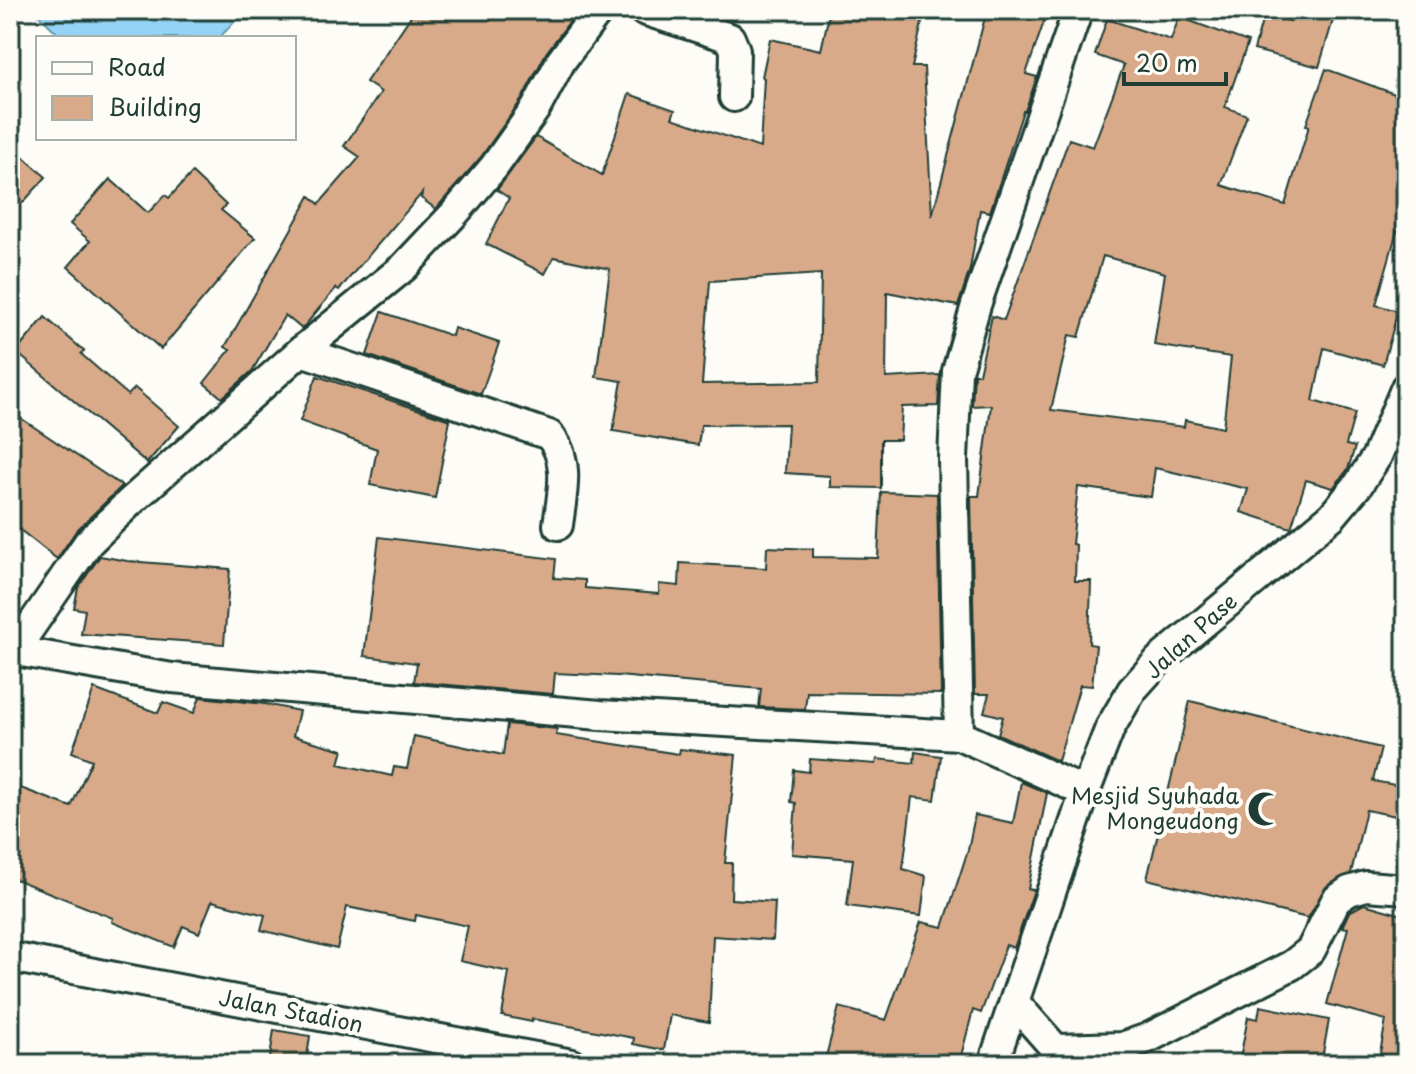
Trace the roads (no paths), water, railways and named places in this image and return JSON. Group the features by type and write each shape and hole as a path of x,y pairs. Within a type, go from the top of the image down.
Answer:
{"street":[{"path":"599,10 561,61 536,108 494,167 454,214 404,267 301,351 88,543 12,650 172,678 600,715 959,735 1085,792"},
{"path":"643,10 730,38 735,50 734,97"},
{"path":"959,735 953,459 957,371 976,305 1078,10"},
{"path":"301,351 549,435 556,443 563,466 558,525"},
{"name":"Jalan Pase","path":"993,1064 1085,792 1110,728 1132,690 1159,660 1332,516 1377,456 1406,387"},
{"path":"1015,1003 1063,1057 1122,1047 1148,1038 1292,965 1311,950 1336,900 1349,891 1366,886 1406,889"},
{"name":"Jalan Stadion","path":"10,957 572,1064"}],"water":[{"path":"34,10 246,10 221,36 60,36"}],"place":[{"name":"Mesjid Syuhada Mongeudong","path":"1265,809"}]}
